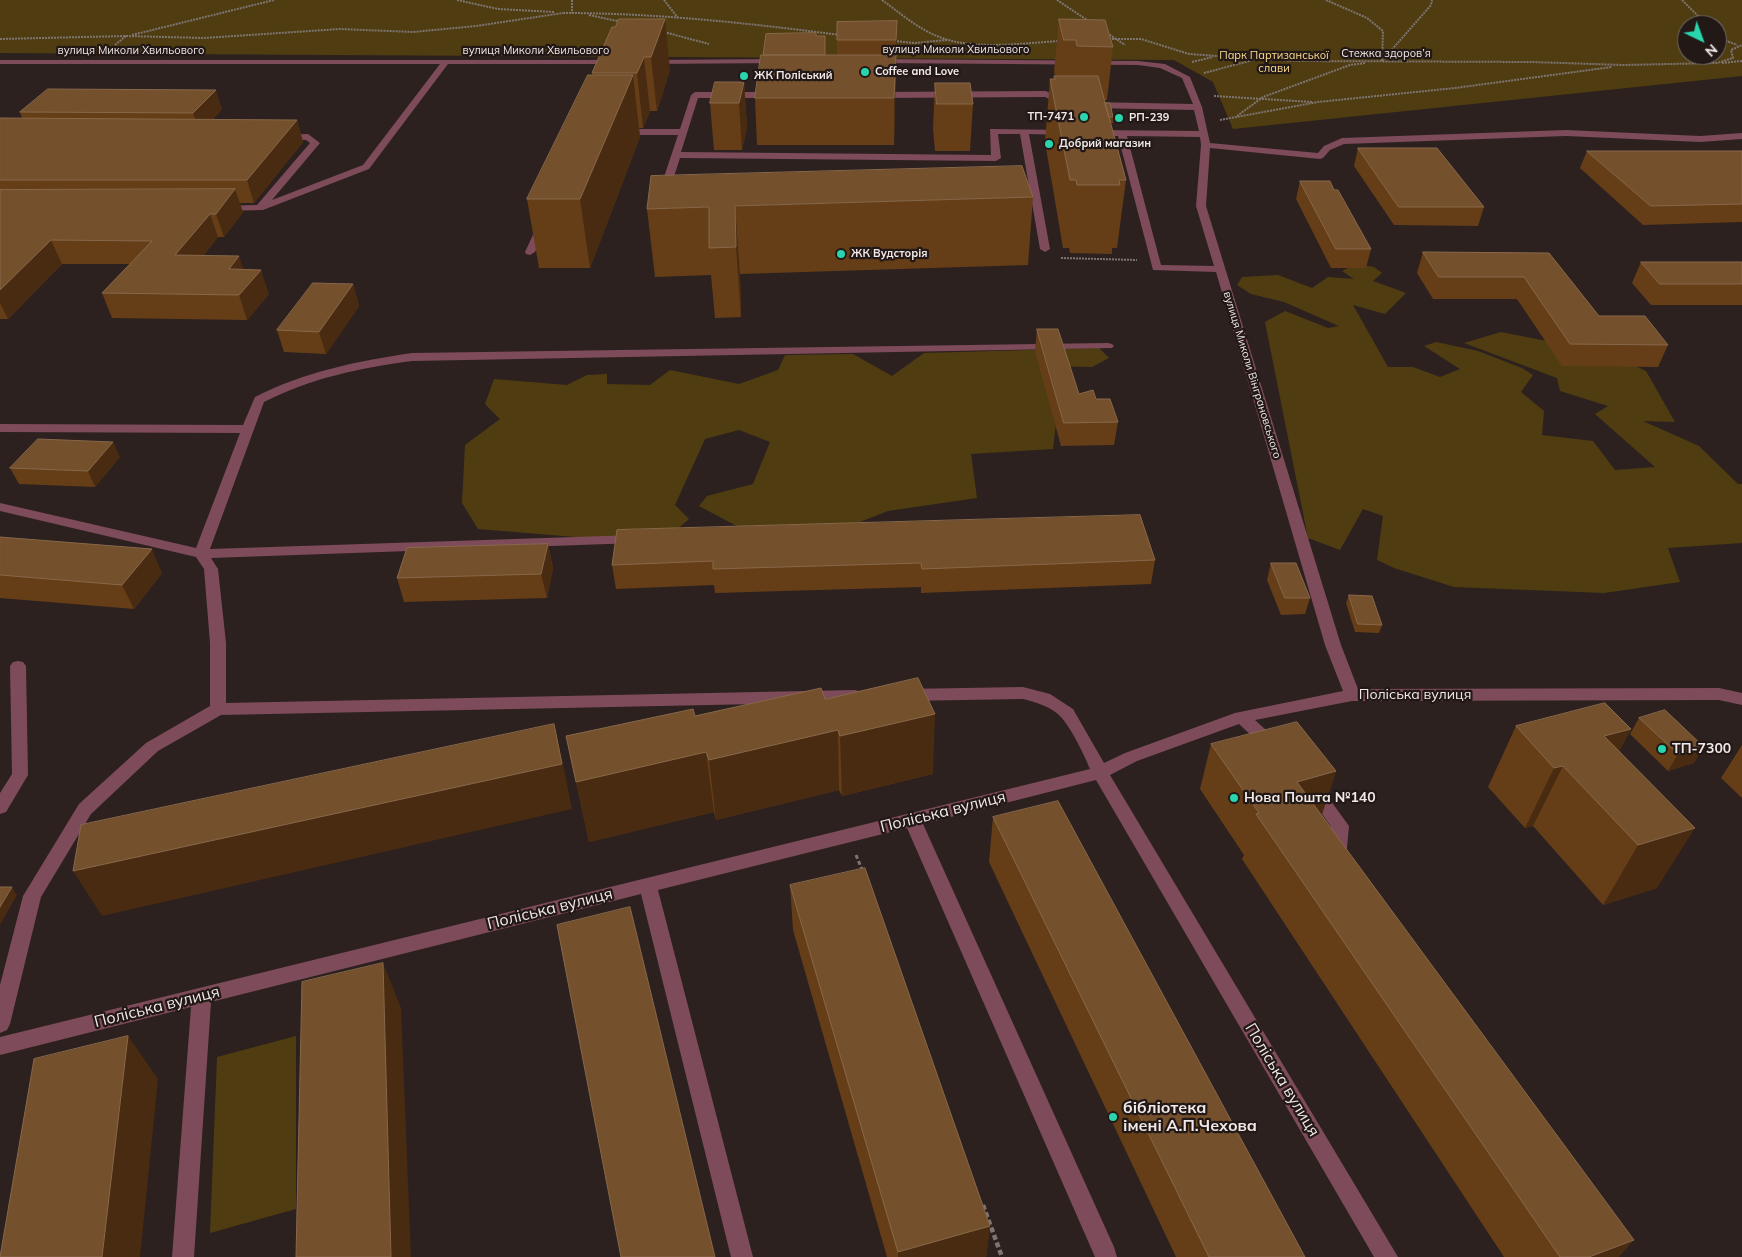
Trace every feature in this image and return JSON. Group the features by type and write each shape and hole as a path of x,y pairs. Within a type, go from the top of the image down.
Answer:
{"street":[{"path":"642,62 795,61"},
{"name":"вулиця Миколи Хвильового","path":"872,61 1156,65"},
{"name":"вулиця Миколи Хвильового","path":"0,62 623,62"},
{"path":"210,208 260,208 366,167 446,62"},
{"path":"1156,65 1186,77"},
{"name":"вулиця Миколи Вінграновського","path":"1186,77 1198,107 1204,134 1201,206 1334,645 1352,694"},
{"path":"867,95 1046,94 1069,104 1198,107"},
{"path":"659,208 695,95 784,95"},
{"path":"676,155 996,158 993,131 1204,134 1320,156 1327,148 1342,141 1566,134 1700,139 1742,136"},
{"path":"615,132 683,132"},
{"path":"1024,132 1045,249"},
{"path":"1122,133 1157,268 1220,269"},
{"path":"260,208 315,143 308,137 268,136"},
{"path":"530,252 548,212"},
{"path":"201,554 258,400 284,385 362,363 412,357 1108,346"},
{"path":"0,428 248,429"},
{"path":"0,507 201,554 648,538"},
{"path":"201,554 211,569 212,578 218,642 218,709"},
{"path":"0,807 20,775 18,666"},
{"path":"894,696 1023,693 1044,698 1067,713 1093,756 1100,773"},
{"name":"Поліська вулиця","path":"0,1046 202,996 306,980 648,885 1100,773 1131,757 1241,717 1352,694 1719,694 1742,700"},
{"path":"0,1024 32,896 85,809 152,747 218,709 874,696"},
{"path":"1241,717 1294,766 1340,826 1336,858 1348,874"},
{"name":"Поліська вулиця","path":"1100,773 1387,1257"},
{"path":"912,819 1104,1256"},
{"path":"648,885 742,1257"},
{"path":"183,1257 202,996"}],"path":[{"path":"96,62 126,36 274,0"},
{"path":"457,0 498,9 572,13 626,23"},
{"path":"572,0 572,13"},
{"path":"664,0 678,19"},
{"path":"882,0 929,32 948,40"},
{"path":"1057,0 1090,22"},
{"path":"1326,0 1367,18 1383,31 1382,61"},
{"path":"1204,134 1237,117 1263,97 1350,65 1382,61 1431,5 1432,0"},
{"path":"1682,0 1696,15"},
{"path":"0,39 126,36 204,38 340,29 413,32 476,26 562,12"},
{"path":"581,14 616,13 778,26 844,36"},
{"path":"663,31 722,48 738,61"},
{"path":"1107,33 1138,54 1142,60 1156,65"},
{"name":"Стежка здоров’я","path":"1098,39 1141,39 1189,54 1292,61 1623,65 1677,64"},
{"path":"888,40 914,43 948,40 977,42 1063,41"},
{"path":"1727,41 1738,46"},
{"path":"1727,60 1733,58 1732,50 1742,45"},
{"path":"1186,77 1256,59"},
{"name":"Стежка здоров’я","path":"1727,62 1742,61"},
{"path":"1237,117 1318,102 1455,88 1623,65"},
{"path":"1193,95 1263,97 1318,102"},
{"path":"1045,249 1057,257 1069,259 1155,260"},
{"path":"849,835 866,882"},
{"path":"982,1201 1002,1257"}],"green space":[{"name":"Парк Партизанської слави","path":"0,0 1742,0 1742,76 1233,129 1213,82 1174,60 0,53"},
{"path":"1356,264 1374,267 1382,273 1373,281 1406,293 1385,314 1353,305 1388,367 1413,367 1440,377 1460,369 1424,346 1436,342 1478,351 1522,368 1533,375 1521,392 1544,411 1542,435 1593,441 1615,470 1655,467 1595,414 1608,406 1560,391 1557,378 1464,343 1501,332 1572,346 1625,361 1646,371 1675,422 1643,421 1699,446 1738,484 1742,484 1742,543 1668,548 1680,582 1604,593 1454,587 1394,568 1377,560 1383,516 1363,509 1340,550 1308,538 1265,322 1285,311 1328,328 1339,326 1284,302 1251,294 1237,285 1242,277 1278,275 1312,288 1328,277 1354,279 1342,271"},
{"path":"1099,348 1109,358 1092,367 1048,366 1061,379 1053,449 971,454 977,498 888,511 824,536 746,531 699,506 707,496 753,484 770,442 739,430 705,439 675,505 689,519 660,544 478,529 462,503 465,445 500,419 485,404 494,379 567,385 587,375 607,374 607,384 650,385 670,370 739,384 778,370 785,355 853,354 892,376 924,353"},
{"path":"296,1036 296,1209 210,1233 217,1057"}],"building":[{"path":"619,19 665,19 651,57 644,57 637,73 592,73 612,27 615,27"},
{"path":"1059,19 1105,20 1113,47 1077,46 1076,40 1064,40"},
{"path":"897,21 896,40 837,40 837,22"},
{"path":"816,33 816,36 825,36 825,55 763,55 766,34"},
{"path":"761,55 896,55 894,98 755,98"},
{"path":"588,75 633,75 580,199 527,199"},
{"path":"1054,76 1098,76 1126,180 1119,180 1120,185 1077,185 1076,180 1070,180 1050,79 1055,79"},
{"path":"715,82 744,82 739,103 710,103"},
{"path":"935,83 970,83 973,104 937,104"},
{"path":"48,89 216,90 193,113 20,112"},
{"path":"1105,103 1110,103 1113,117 1109,117"},
{"path":"0,118 297,120 247,180 0,180"},
{"path":"1358,148 1437,148 1484,207 1399,207"},
{"path":"1587,151 1742,151 1742,204 1651,206"},
{"path":"1022,166 1033,197 735,206 736,247 709,248 709,207 647,209 651,176"},
{"path":"1300,181 1330,181 1334,190 1338,190 1371,249 1336,249"},
{"path":"235,189 216,214 210,214 175,255 239,256 229,269 261,270 239,295 102,293 152,241 51,240 0,290 0,190"},
{"path":"1423,252 1549,253 1599,316 1645,316 1668,345 1570,344 1524,277 1439,277"},
{"path":"1641,262 1742,262 1742,284 1660,284"},
{"path":"313,283 353,284 319,332 277,330"},
{"path":"1037,329 1058,329 1079,394 1093,390 1096,399 1110,399 1118,422 1064,423"},
{"path":"38,439 113,442 88,471 10,468"},
{"path":"1140,515 1155,560 922,569 921,563 713,569 713,561 612,565 617,530"},
{"path":"0,537 152,549 122,585 0,575"},
{"path":"548,544 541,574 397,578 407,548"},
{"path":"1271,563 1296,563 1310,598 1285,598"},
{"path":"1349,595 1372,596 1382,625 1358,624"},
{"path":"918,678 935,714 840,736 838,730 709,760 706,752 576,782 566,736 693,709 695,716 821,688 825,699"},
{"path":"1605,703 1631,729 1604,736 1695,828 1638,845 1563,766 1554,768 1516,726"},
{"path":"1665,710 1704,747 1678,754 1639,718"},
{"path":"1297,722 1336,771 1297,782 1634,1240 1589,1257 1560,1257 1256,814 1259,813 1211,744"},
{"path":"554,724 562,764 73,871 81,825"},
{"path":"1058,801 1305,1257 1209,1257 993,817"},
{"path":"865,868 990,1226 898,1252 790,885"},
{"path":"0,887 12,887 0,907"},
{"path":"630,907 715,1257 621,1257 557,925"},
{"path":"383,963 391,1257 296,1257 302,982"},
{"path":"128,1036 102,1257 0,1257 34,1059"}],"place":[{"name":"Coffee and Love","path":"865,72"},
{"name":"ЖК Поліський","path":"744,76"},
{"name":"ТП-7471","path":"1084,117"},
{"name":"РП-239","path":"1119,118"},
{"name":"Добрий магазин","path":"1049,144"},
{"name":"ЖК Вудсторія","path":"841,254"},
{"name":"ТП-7300","path":"1662,749"},
{"name":"Нова Пошта №140","path":"1234,798"},
{"name":"бібліотека імені А.П.Чехова","path":"1113,1117"}]}
